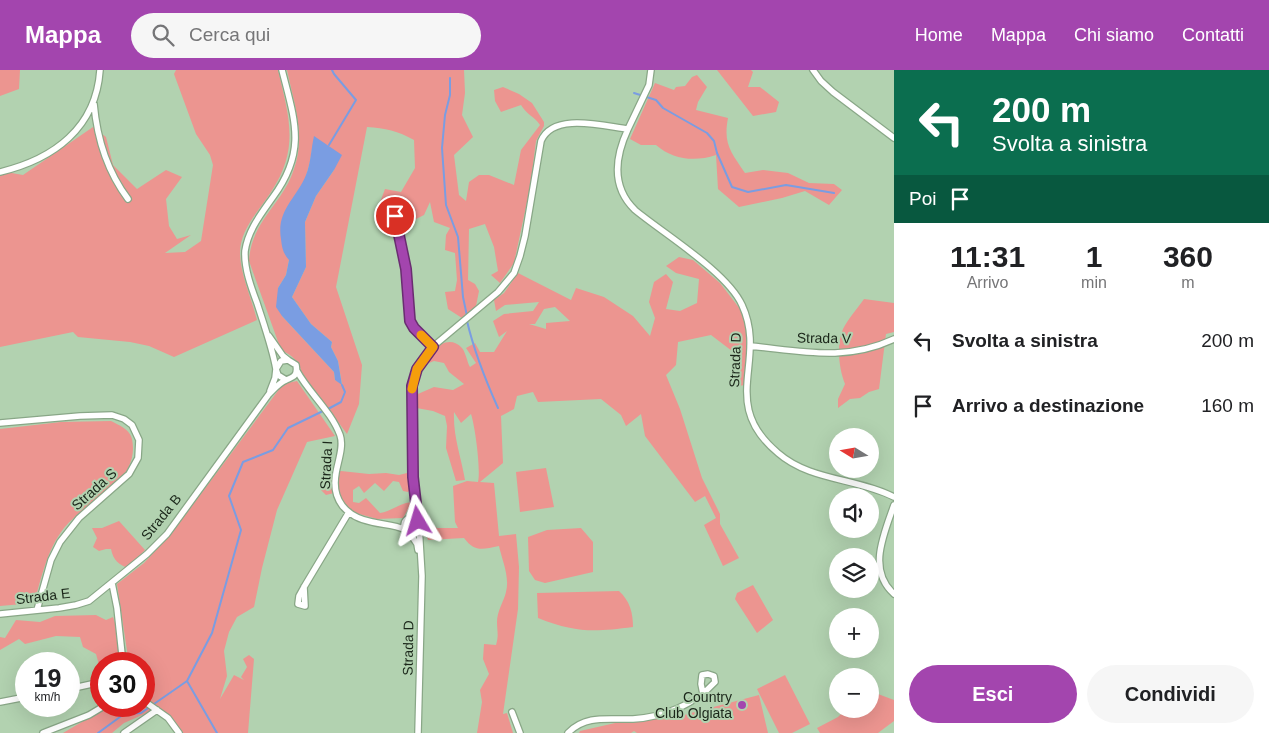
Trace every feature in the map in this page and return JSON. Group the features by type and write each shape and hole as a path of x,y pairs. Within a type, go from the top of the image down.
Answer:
{"street":[{"path":"0,172 25,164 54,149 83,123 93,102 100,70"},
{"name":"Strada B","path":"269,394 276,369 266,330 248,276 245,252 249,236 256,221 285,179 295,147 296,128 282,70"},
{"name":"Strada D","path":"651,70 647,91 628,128 620,149 617,168 618,181 625,198 635,210 716,274 731,288 738,298 746,316 750,346 746,385 748,408 756,428 772,448 799,467 870,487 894,497"},
{"path":"813,70 833,92 894,138"},
{"path":"93,102 95,124 111,172 128,199"},
{"name":"Strada D","path":"418,733 421,564 411,429 412,386 417,369 433,347 507,283 518,265 527,225 540,144 546,133 556,125 568,123 628,128"},
{"path":"395,216 406,269 410,321 414,328 433,347"},
{"name":"Strada B","path":"266,330 283,356 288,360"},
{"name":"Strada V","path":"750,346 842,354 865,350 894,339"},
{"path":"287,380 294,377 297,371 296,365 288,360 282,361 276,369 280,378 287,380 293,380 304,384"},
{"name":"Strada I","path":"297,371 304,384 332,421 340,438 334,484 340,503 349,512"},
{"name":"Strada B","path":"112,583 147,554 166,534 269,394 276,386 287,380"},
{"name":"Strada S","path":"0,423 112,415 124,419 132,425 139,440 138,458 129,474 79,518 60,542 44,580 37,610"},
{"name":"Strada D","path":"408,518 413,509 415,497"},
{"path":"894,505 879,560 883,582 894,594"},
{"path":"304,587 349,512 358,518 388,524 407,531 414,532 418,523 414,518 408,518 388,524"},
{"path":"407,531 404,525 408,518"},
{"name":"Strada D","path":"407,531 417,544 421,564"},
{"path":"112,583 122,652"},
{"name":"Strada E","path":"0,614 84,603 93,599 112,583"},
{"path":"568,733 584,722 598,718 632,719 656,716 689,704 703,694"},
{"path":"0,702 15,699"},
{"path":"155,709 168,718 180,733"},
{"path":"512,712 520,733"},
{"path":"43,733 90,715"},
{"path":"124,733 139,717"}],"shaded area":[{"path":"0,70 20,70 19,89 0,96"},
{"path":"176,70 278,70 286,103 290,132 286,161 271,192 243,236 240,253 244,278 257,320 174,357 149,346 130,342 78,337 73,332 0,347 0,171 23,175 93,127 106,137 113,165 137,189 166,170 182,177 166,199 169,226 177,239 191,235 165,253 185,252 201,241 213,165 210,155 196,134 174,74"},
{"path":"287,70 464,70 465,93 462,115 473,137 454,155 459,195 466,201 469,182 479,175 489,175 514,185 521,150 540,125 521,105 501,112 495,101 494,90 503,87 519,94 532,103 544,122 544,126 536,141 530,188 514,263 500,283 491,275 498,271 494,247 485,224 469,229 468,280 475,284 479,291 476,306 462,318 448,309 445,292 455,291 457,280 455,253 445,250 446,235 450,228 434,222 430,202 424,215 405,221 379,205 385,189 401,192 415,168 414,140 391,130 367,127 336,287 362,365 359,404 347,434 302,373 297,362 292,356 281,350 249,261 255,235 283,193 294,169 297,157 299,144 298,119","holes":["312,149 334,170 316,196 305,222 306,267 292,297 311,324 332,342 331,347 338,361 342,384 335,380 334,372 282,316 278,288 286,275"]},
{"path":"717,70 751,70 753,72 748,87 760,87 779,102 776,112 753,116"},
{"path":"697,75 707,87 698,102 696,110 728,118 727,141 732,153 745,173 763,170 788,173 809,183 834,184 842,190 829,205 805,191 739,207 718,189 716,155 692,159 677,157 656,145 641,145 630,139 655,83 674,90 676,87 685,86 692,77"},
{"path":"679,257 693,260 720,283 740,309 746,327 746,385 737,386 730,379 736,362 732,351 711,335 678,342 676,365 666,375 680,409 702,478 720,514 720,524 739,558 723,566 704,525 716,518 705,496 695,502 645,436 641,414 626,426 621,415 601,399 538,402 533,392 517,396 514,409 501,416 503,463 480,482 494,483 499,536 516,534 519,567 518,609 503,714 507,713 513,733 477,733 482,702 480,690 489,674 483,659 484,644 496,645 498,636 497,618 506,592 506,575 499,546 480,549 472,546 464,538 428,540 424,527 430,523 437,528 458,528 455,522 453,486 467,481 478,482 477,448 471,414 461,423 454,412 456,438 465,480 456,481 446,448 447,426 445,416 433,411 411,407 411,397 434,387 453,390 464,384 449,372 444,363 434,361 424,365 430,354 439,345 451,342 457,344 462,348 470,367 476,363 466,348 475,343 480,352 494,352 507,331 499,337 493,321 504,314 533,311 539,302 505,305 496,311 494,300 504,293 518,273 571,300 576,288 604,297 633,316 650,336 655,318 649,302 654,282 666,274 673,282 666,309 680,311 697,303 699,279 676,273 666,266","holes":["555,307 570,321 546,323 546,329 529,324 535,324 544,309"]},
{"path":"864,299 894,303 894,332 886,334 879,389 869,392 860,398 850,399 838,408 838,399 845,384 839,357 841,335 847,322"},
{"path":"297,381 335,436 307,442 277,510 254,607 237,617 229,632 224,651 227,676 220,699 234,675 244,680 241,677 247,667 243,659 249,655 254,659 248,733 182,733 174,720 158,708 155,709 155,652 127,652 117,584 144,563 171,534 283,384"},
{"path":"111,421 124,428 132,438 131,461 125,473 106,493 73,519 58,536 49,554 34,603 0,606 0,429 61,422"},
{"path":"546,468 554,507 520,512 516,472"},
{"path":"341,471 399,475 407,473 413,486 408,492 403,491 399,482 393,481 384,491 375,483 364,493 359,486 353,490 353,502 359,503 366,498 380,513 412,502 403,518 377,519 352,512 339,504 334,493 326,495 321,490 326,476"},
{"path":"119,521 145,550 128,568 117,562 111,549 99,551 93,547 97,538 92,528 102,528"},
{"path":"581,528 593,542 593,572 545,583 535,580 529,571 528,537 547,530"},
{"path":"753,585 773,620 757,633 735,599 737,593"},
{"path":"619,591 630,607 633,627 607,630 574,629 538,618 537,593"},
{"path":"96,615 106,620 113,617 125,652 92,652 83,647 80,637 56,636 25,644 19,639 0,650 0,637 5,638 16,620 40,622 55,616"},
{"path":"785,675 810,724 792,733 779,733 757,689"},
{"path":"879,694 894,700 894,721 878,733 820,733 817,728 836,718 879,718"},
{"name":"Country Club Olgiata","path":"759,695 768,733 637,733 634,731 631,733 579,733 580,731 624,721 649,720 675,713 673,720 687,714"},
{"path":"90,717 138,717 124,723 112,733 63,733"}],"water":[{"path":"314,136 342,155 316,196 305,222 306,267 292,297 311,324 332,342 331,347 338,361 342,385 335,380 334,372 282,316 276,307 278,288 286,275 289,260 284,253 282,245 280,229 282,220 284,212 306,175"}],"waterway":[{"path":"329,145 356,100 332,70"},
{"path":"450,78 450,95 445,115 442,148 446,205 458,237 463,297 467,316"},
{"path":"634,93 656,100 663,108 707,133 714,141 717,153 732,187 748,192 786,185 834,193"},
{"path":"467,321 480,365 498,408"},
{"path":"328,409 341,402 345,392 342,385"},
{"path":"98,733 124,714 141,713 187,681 212,633 241,530 229,496 243,462 273,450 288,428 323,411"},
{"path":"187,681 217,733"}],"slow traffic":[{"path":"412,389 414,374 421,361 433,347 421,335"}],"place":[{"name":"Country Club Olgiata","path":"742,705"}],"route":[{"path":"395,216 406,269 410,321 414,328 433,347 421,361 414,374 411,392 413,477 418,521"}]}
